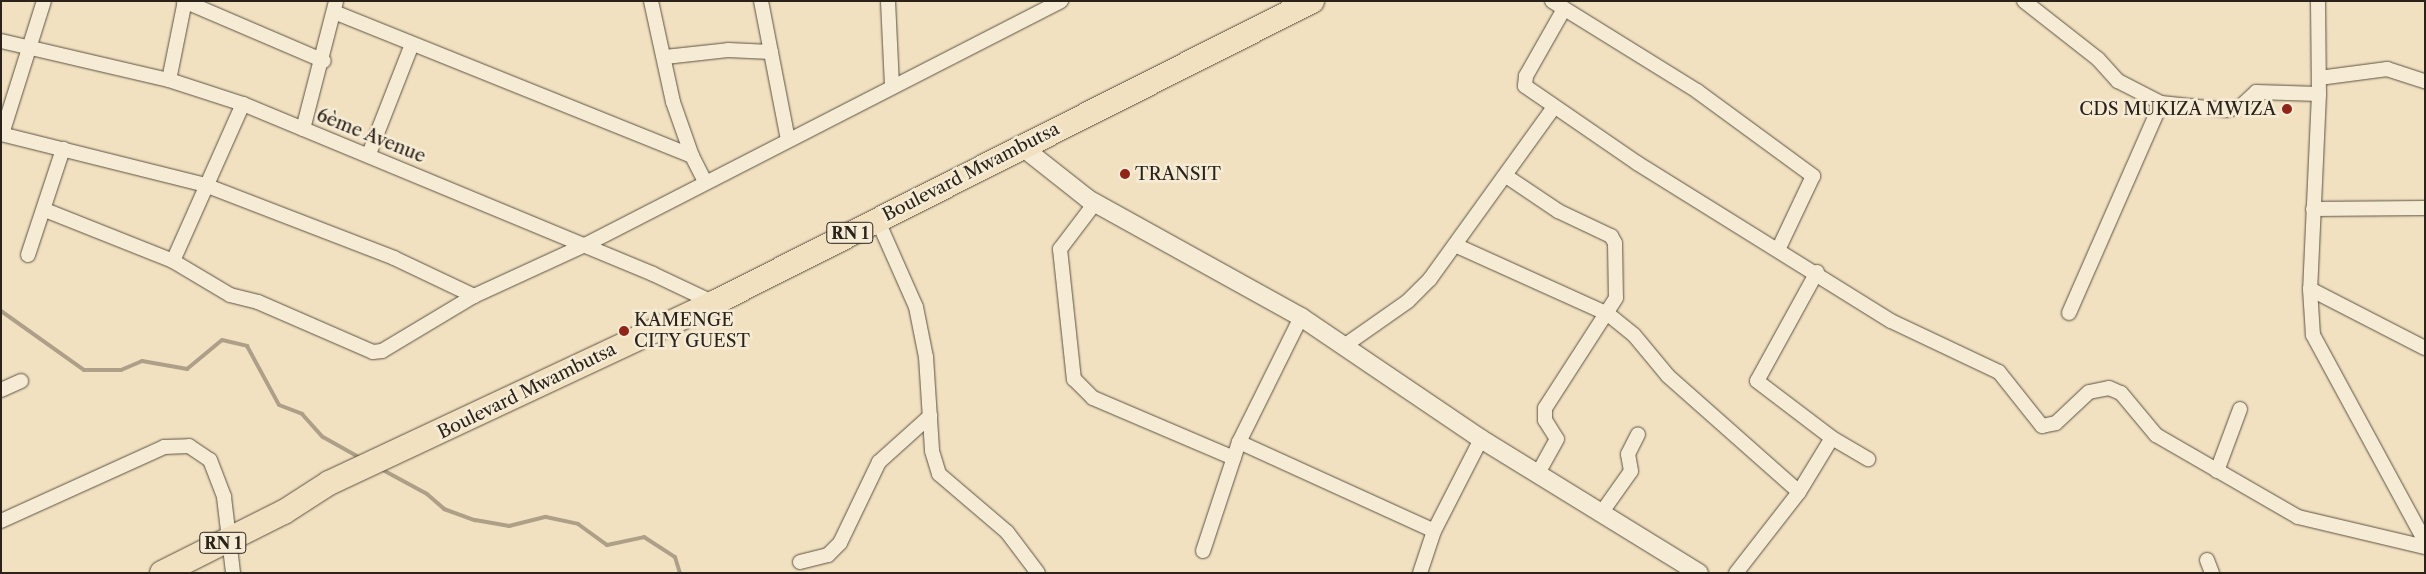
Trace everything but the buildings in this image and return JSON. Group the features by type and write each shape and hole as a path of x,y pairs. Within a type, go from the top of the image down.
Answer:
{"highway":[{"name":"Boulevard Mwambutsa","path":"162,573 284,512 337,492 386,459 714,303 1021,146 1312,1"}],"street":[{"path":"44,1 2,134 205,185 394,258 474,296"},
{"path":"169,80 185,1 324,61"},
{"path":"651,1 665,57 673,102 692,156 705,182"},
{"path":"761,1 788,140"},
{"path":"888,1 892,85"},
{"path":"45,210 173,260 230,295 258,302 373,352 382,351 474,296 585,245 892,85 1061,1"},
{"path":"1552,1 1697,91 1813,176 1779,248"},
{"path":"2024,1 2098,59 2124,85 2161,103 2226,110 2240,107 2256,92 2320,94"},
{"path":"2318,1 2320,94 2310,289 2318,350 2425,542"},
{"path":"302,129 324,61 335,7 412,44 692,156"},
{"path":"1564,9 1523,82 1554,107 1637,163 1779,248 1891,321 1999,372 2042,426 2056,423 2089,392 2109,388 2121,393 2156,435 2217,472 2298,517 2425,548"},
{"name":"6ème Avenue","path":"1,41 169,80 243,104 369,154 585,245 714,303"},
{"path":"369,154 412,44"},
{"path":"665,57 728,50 772,52"},
{"path":"2319,78 2387,69 2425,81"},
{"path":"2069,313 2161,103"},
{"path":"173,260 205,185 243,104"},
{"path":"1344,346 1408,300 1455,245 1554,107"},
{"path":"1021,146 1095,203 1301,317 1481,439 1699,573"},
{"path":"28,255 45,210 63,148"},
{"path":"1506,176 1558,211 1614,238 1616,298 1608,314 1545,408 1545,420 1557,440 1538,473"},
{"path":"1095,203 1060,249 1074,379 1093,398 1234,458"},
{"path":"2313,209 2425,208"},
{"path":"877,219 916,307 930,416 932,451 939,474 1007,532 1038,573"},
{"path":"1455,245 1608,314 1634,334 1668,376 1799,492"},
{"path":"1816,272 1757,381 1832,438 1868,459"},
{"path":"2310,289 2425,348"},
{"path":"1203,551 1239,442 1301,317"},
{"path":"1,390 21,381"},
{"path":"2217,472 2240,409"},
{"path":"800,562 828,555 840,543 879,462 930,416"},
{"path":"1602,512 1631,471 1628,454 1638,434"},
{"path":"1736,573 1799,492 1832,438"},
{"path":"1420,573 1434,531 1481,439"},
{"path":"1239,442 1434,531"},
{"path":"1,521 178,445 196,448 210,460 224,497 231,539 233,573"}],"waterway":[{"path":"1,311 84,370 121,370 142,361 187,369 222,340 247,346 279,405 302,414 323,437 362,459"},
{"path":"381,469 427,494 444,509 475,520 509,526 546,517 578,524 607,545 644,537 675,557 680,573"}],"place":[{"name":"CDS MUKIZA MWIZA","path":"2287,109"},
{"name":"TRANSIT","path":"1125,174"},
{"name":"KAMENGE CITY GUEST","path":"624,331"}]}
